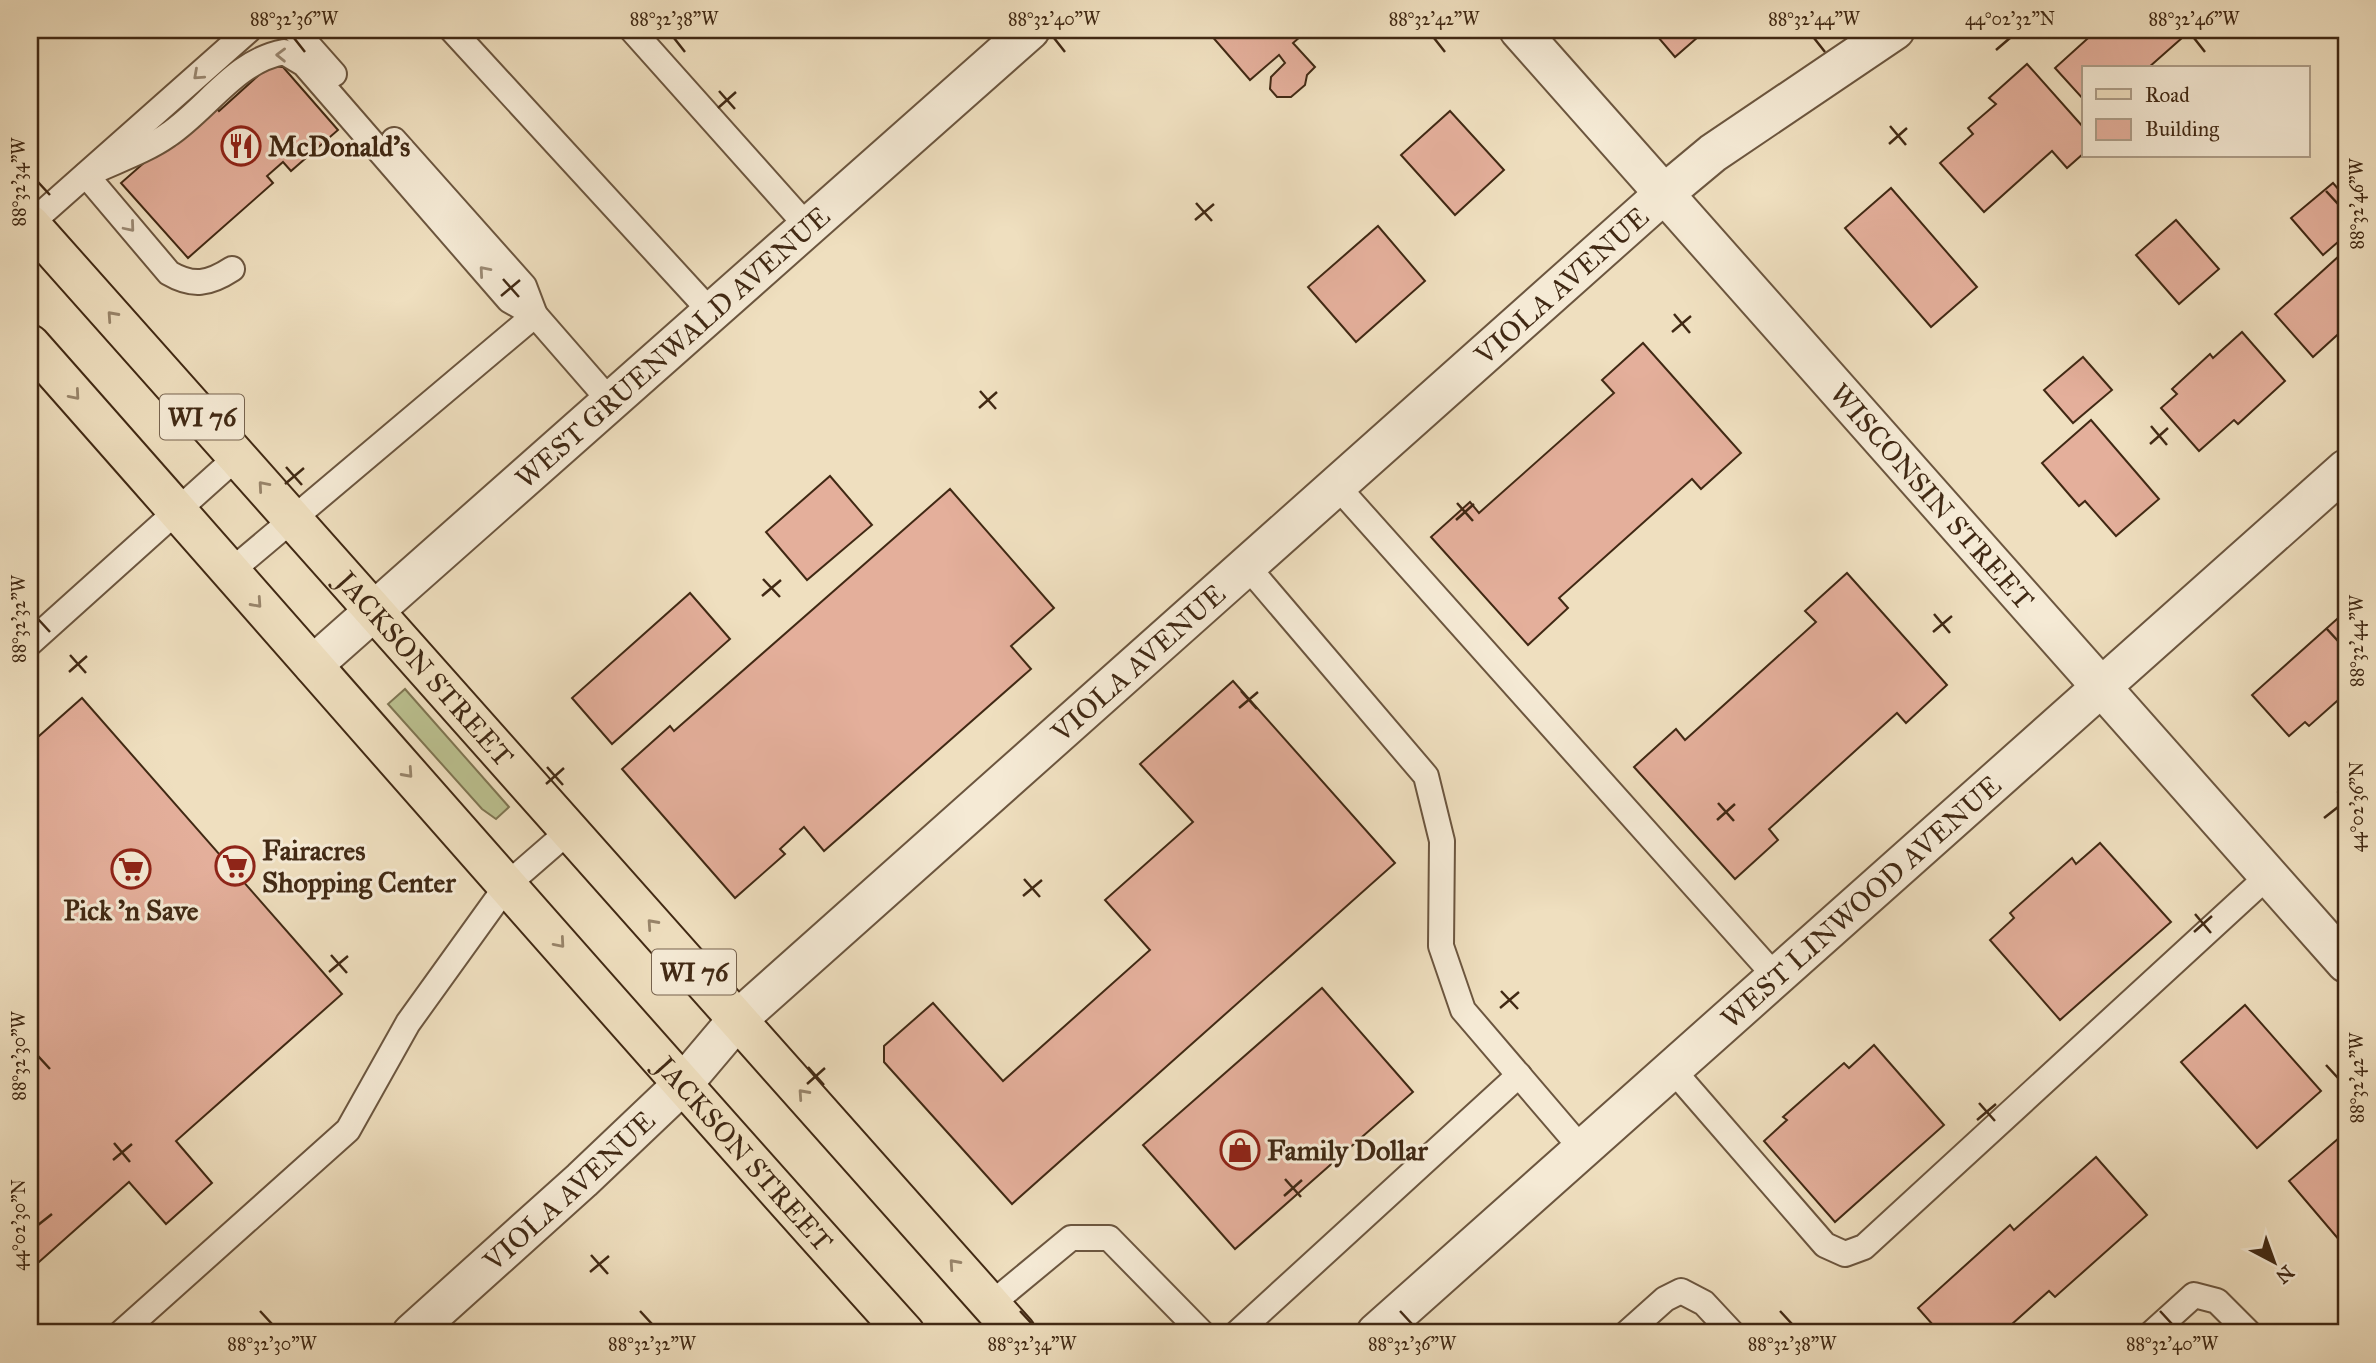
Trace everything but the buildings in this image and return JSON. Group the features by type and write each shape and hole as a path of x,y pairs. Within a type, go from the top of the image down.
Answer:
{"main road":[{"name":"JACKSON STREET","path":"30,224 1016,1333"},
{"name":"JACKSON STREET","path":"30,344 508,884 682,1085 905,1333"}],"street":[{"name":"WEST GRUENWALD AVENUE","path":"313,665 1030,30"},
{"name":"WISCONSIN STREET","path":"1519,30 2346,963"},
{"name":"VIOLA AVENUE","path":"412,1333 582,1180 682,1085 737,1020 1665,193 1713,153 1895,30"},
{"name":"WEST LINWOOD AVENUE","path":"1388,1329 1672,1069 2346,469"}],"lane":[{"path":"30,224 248,30"},
{"path":"295,30 524,286 535,315"},
{"path":"452,30 711,312"},
{"path":"632,30 807,226"},
{"path":"86,175 167,136 247,66 265,56 284,52 304,64 509,300 535,315 610,401"},
{"path":"86,175 169,273 187,283 202,283 217,279 232,269"},
{"path":"230,572 535,315"},
{"path":"30,643 237,457"},
{"path":"1336,485 1776,977"},
{"path":"1246,565 1426,776 1442,841 1441,946 1464,1010 1583,1149"},
{"path":"121,1333 348,1130 408,1023 508,884 569,831"},
{"path":"1672,1069 1825,1245 1845,1254 1864,1247 2268,876"},
{"path":"1237,1333 1519,1075"},
{"path":"990,1305 1071,1238 1109,1238 1202,1333"},
{"path":"1627,1333 1665,1299 1681,1291 1704,1303 1732,1333"},
{"path":"2152,1333 2194,1295 2217,1301 2249,1333"}],"green space":[{"path":"405,689 509,807 496,819 482,809 388,704"}],"place":[{"name":"McDonald's","path":"241,146"},
{"name":"Fairacres Shopping Center","path":"235,866"},
{"name":"Pick 'n Save","path":"131,869"},
{"name":"Family Dollar","path":"1240,1150"}]}
